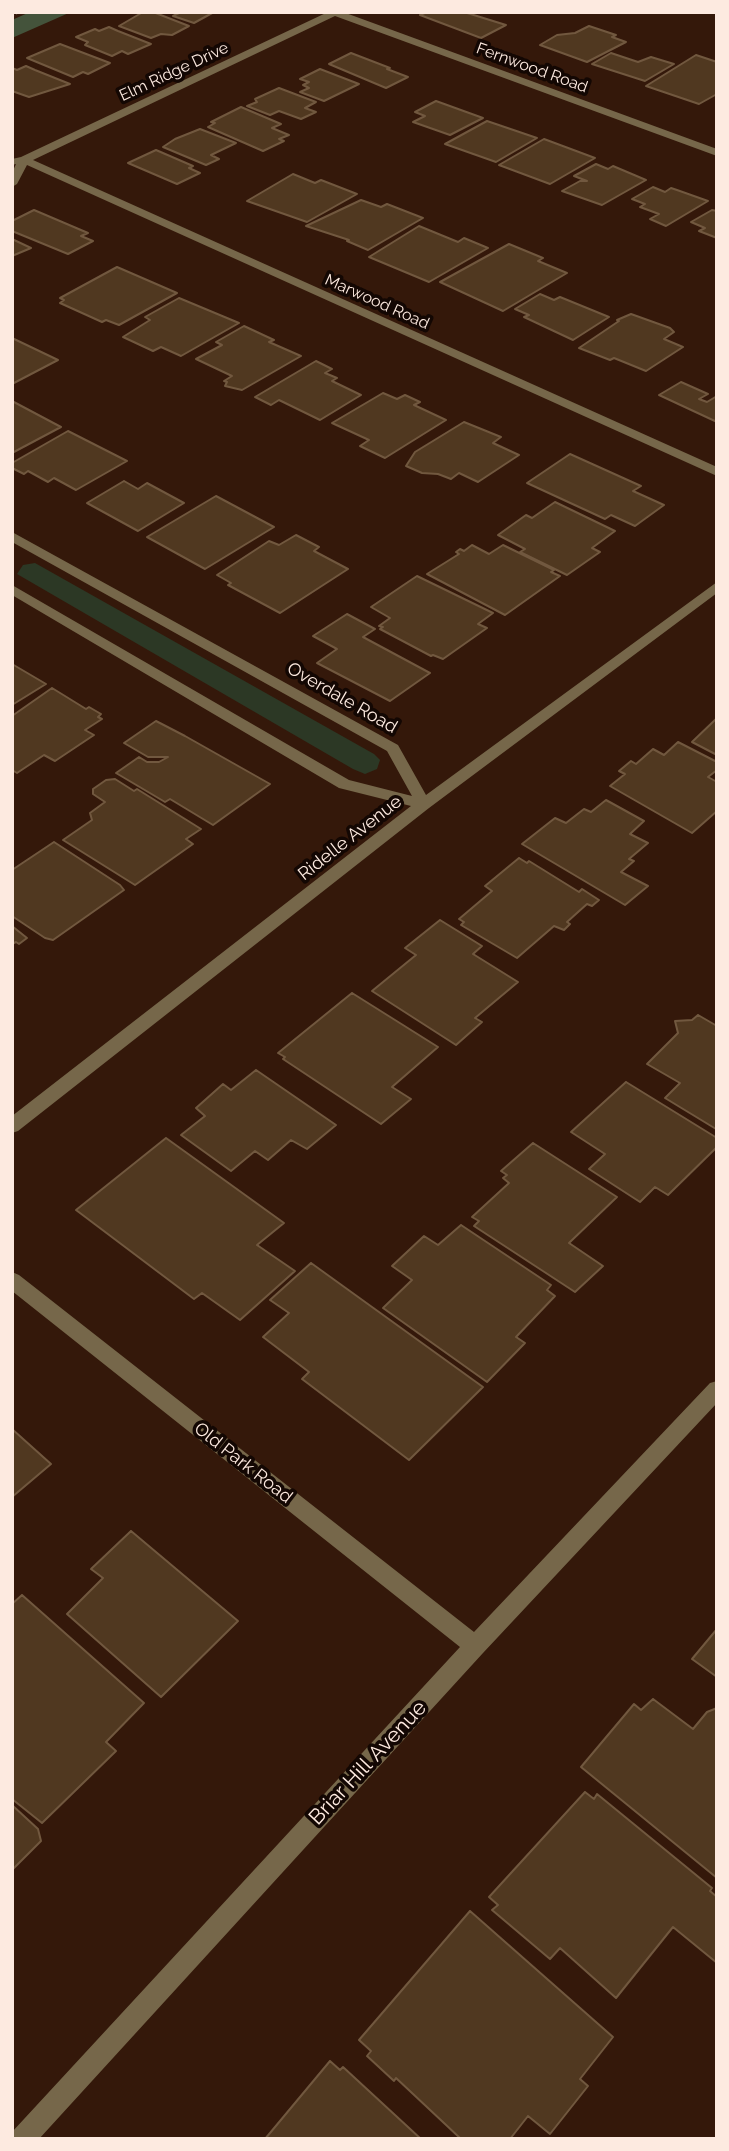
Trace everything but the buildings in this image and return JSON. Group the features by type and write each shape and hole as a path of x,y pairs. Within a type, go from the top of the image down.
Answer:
{"street":[{"name":"Fernwood Road","path":"336,12 717,153"},
{"name":"Elm Ridge Drive","path":"18,161 336,12"},
{"path":"12,184 18,161"},
{"name":"Marwood Road","path":"18,161 717,472"},
{"name":"Overdale Road","path":"12,536 393,748 424,804"},
{"path":"12,553 28,544"},
{"name":"Ridelle Avenue","path":"12,1126 424,804 717,586"},
{"path":"12,589 344,784 424,804"},
{"name":"Old Park Road","path":"12,1280 475,1646"},
{"name":"Briar Hill Avenue","path":"22,2139 475,1646 717,1389"}],"path":[{"path":"12,15 19,12"}],"green space":[{"path":"30,12 71,12 12,38 12,20"},
{"path":"35,563 374,754 380,760 377,769 365,774 353,769 17,574 23,565"}]}
